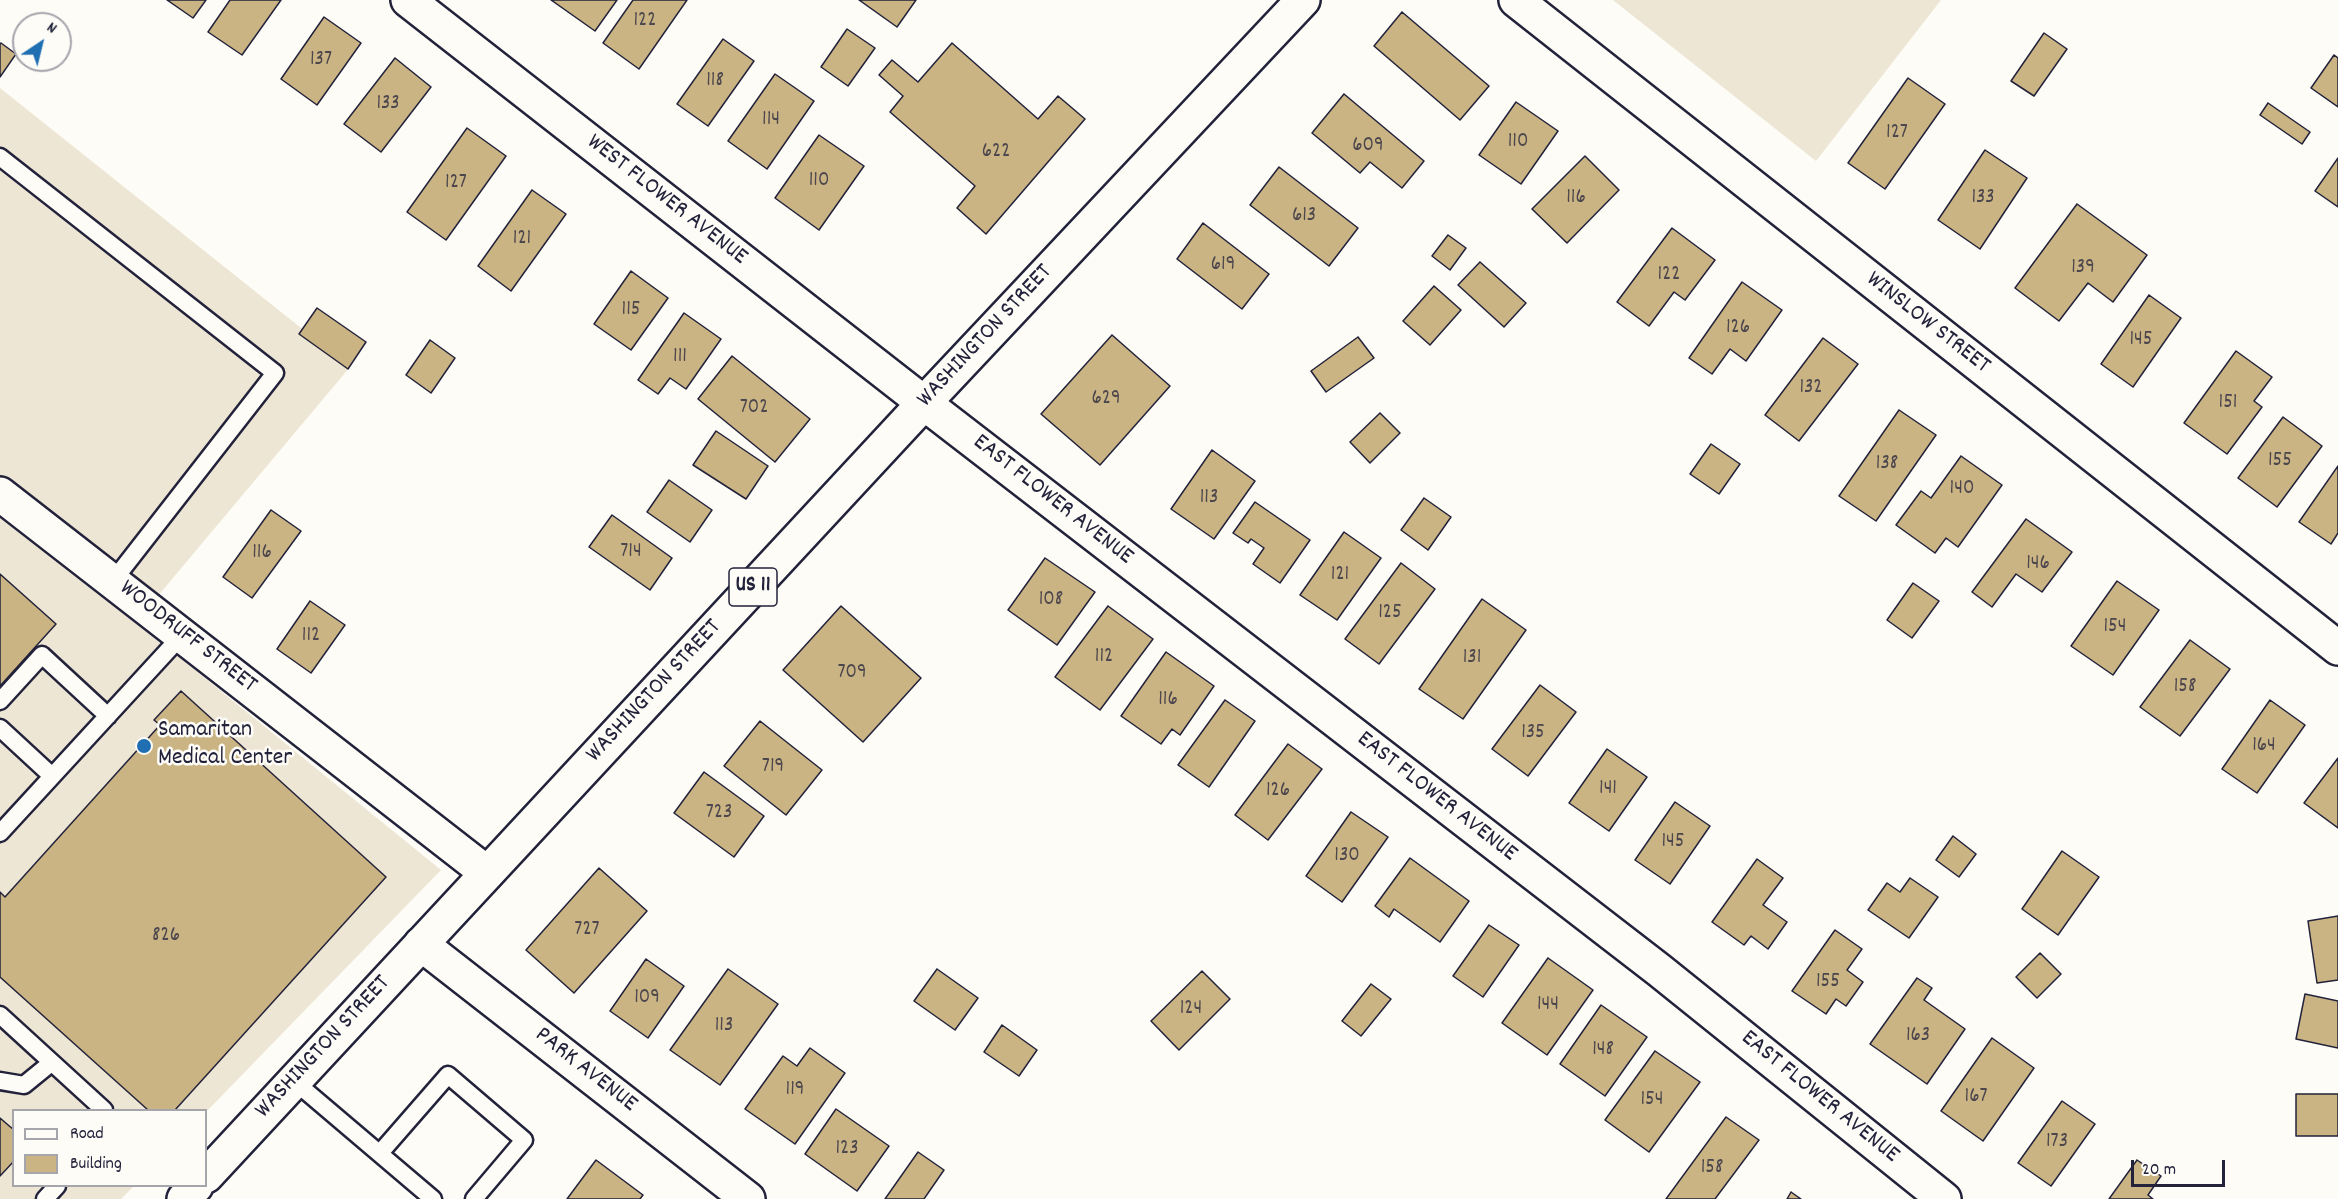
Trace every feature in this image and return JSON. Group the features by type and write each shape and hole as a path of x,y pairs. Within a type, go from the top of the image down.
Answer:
{"street":[{"name":"WEST FLOWER AVENUE","path":"408,0 924,403"},
{"name":"WASHINGTON STREET","path":"207,1175 924,403 1303,0"},
{"name":"WINSLOW STREET","path":"1516,0 2338,648"},
{"name":"EAST FLOWER AVENUE","path":"924,403 1649,962 1944,1199"},
{"name":"WOODRUFF STREET","path":"0,494 183,634 487,873"},
{"name":"PARK AVENUE","path":"421,944 748,1199"}],"lane":[{"path":"0,157 275,373 113,581"},
{"path":"0,833 183,634"},
{"path":"0,700 42,655 108,716"},
{"path":"0,728 52,776"},
{"path":"0,1016 103,1109"},
{"path":"0,1081 24,1085 51,1062"},
{"path":"380,1153 448,1075 524,1140 474,1199"},
{"path":"294,1081 433,1199"},
{"path":"45,1199 55,1187"}],"shaded area":[{"path":"1613,0 1941,0 1816,161"},
{"name":"Samaritan Medical Center","path":"0,88 350,367 136,622 441,870 207,1111 207,1109 12,1109 12,1187 133,1187 121,1199 0,1199"}],"building":[{"path":"167,0 206,0 193,18"},
{"path":"230,0 281,0 242,55 208,32"},
{"path":"551,0 617,0 595,31"},
{"path":"633,0 687,0 639,69 603,43"},
{"path":"859,0 916,0 897,27"},
{"path":"1402,12 1489,86 1460,120 1374,46"},
{"path":"324,17 361,43 317,105 281,79"},
{"path":"847,29 875,48 848,86 821,67"},
{"path":"2044,33 2067,49 2034,96 2011,81"},
{"path":"723,39 754,61 708,126 677,104"},
{"path":"952,43 1038,119 1058,96 1085,119 986,234 957,208 975,186 890,112 903,96 879,75 892,60 918,82"},
{"path":"0,44 12,51 12,60 0,77"},
{"path":"2334,55 2338,58 2338,107 2311,88"},
{"path":"395,58 431,87 381,152 344,124"},
{"path":"775,74 814,101 767,169 728,141"},
{"path":"1908,78 1945,104 1885,189 1848,163"},
{"path":"1344,94 1424,161 1402,188 1370,162 1360,173 1312,133"},
{"path":"1516,102 1558,131 1521,184 1479,155"},
{"path":"2268,103 2310,132 2302,144 2260,115"},
{"path":"467,128 506,156 446,240 407,212"},
{"path":"819,135 864,166 819,230 775,198"},
{"path":"1985,150 2027,178 1980,249 1938,220"},
{"path":"1585,156 1619,190 1567,243 1532,209"},
{"path":"2338,158 2338,207 2315,191"},
{"path":"1279,167 1358,228 1329,266 1250,205"},
{"path":"532,190 566,214 511,291 478,266"},
{"path":"2077,204 2147,255 2113,302 2088,283 2059,321 2015,288"},
{"path":"1203,223 1269,274 1242,309 1177,259"},
{"path":"1672,228 1715,260 1685,300 1674,292 1649,326 1617,302"},
{"path":"1448,235 1466,248 1450,270 1432,256"},
{"path":"1480,262 1526,303 1504,327 1458,285"},
{"path":"631,271 668,298 631,350 594,324"},
{"path":"1742,282 1782,310 1746,361 1730,349 1712,374 1689,358"},
{"path":"1434,286 1461,310 1430,345 1403,321"},
{"path":"2149,295 2181,318 2133,387 2101,364"},
{"path":"317,308 366,342 348,369 299,334"},
{"path":"684,313 721,339 686,389 670,378 658,394 638,380"},
{"path":"1112,335 1170,386 1100,465 1041,414"},
{"path":"1358,337 1374,358 1326,392 1311,371"},
{"path":"1823,338 1858,364 1799,441 1765,415"},
{"path":"430,340 455,358 431,393 406,375"},
{"path":"2236,351 2272,377 2254,401 2262,407 2227,454 2184,423"},
{"path":"732,356 810,419 775,462 698,399"},
{"path":"1899,410 1936,435 1876,521 1839,496"},
{"path":"1380,413 1400,433 1370,463 1350,442"},
{"path":"2283,417 2322,446 2277,507 2238,478"},
{"path":"716,431 768,466 746,499 693,465"},
{"path":"1711,444 1740,464 1719,494 1690,474"},
{"path":"1212,450 1255,481 1214,539 1171,509"},
{"path":"1961,456 2002,485 1958,547 1946,538 1935,553 1896,525 1921,491 1931,498"},
{"path":"2338,466 2338,533 2331,544 2299,522"},
{"path":"669,480 712,510 690,542 647,512"},
{"path":"1424,498 1451,517 1428,550 1401,530"},
{"path":"1255,502 1310,540 1280,583 1253,564 1264,548 1251,539 1248,543 1233,533"},
{"path":"271,510 301,531 252,598 223,577"},
{"path":"612,515 672,558 650,590 589,547"},
{"path":"2026,519 2072,552 2042,592 2016,574 1992,607 1972,592"},
{"path":"1344,532 1381,558 1337,620 1300,595"},
{"path":"1045,558 1095,592 1057,645 1008,610"},
{"path":"1401,563 1435,589 1379,664 1345,639"},
{"path":"0,574 56,624 0,686"},
{"path":"2117,581 2159,610 2113,675 2071,646"},
{"path":"1913,583 1939,601 1912,638 1887,620"},
{"path":"1482,599 1526,630 1463,719 1419,689"},
{"path":"310,601 345,625 311,673 277,649"},
{"path":"841,606 921,678 863,742 783,670"},
{"path":"1108,606 1153,639 1100,710 1055,677"},
{"path":"2190,640 2230,669 2180,736 2140,707"},
{"path":"1166,652 1214,686 1180,735 1172,729 1161,744 1121,716"},
{"path":"1540,685 1576,712 1528,776 1492,749"},
{"path":"181,691 386,877 176,1109 147,1109 0,977 0,892 5,897 160,725 154,720"},
{"path":"1225,700 1255,721 1209,787 1178,765"},
{"path":"2270,700 2305,725 2257,793 2222,769"},
{"path":"760,721 822,770 786,815 724,766"},
{"path":"1288,744 1322,769 1268,840 1235,815"},
{"path":"1607,749 1647,777 1609,831 1569,803"},
{"path":"2338,758 2338,828 2304,803"},
{"path":"704,772 764,816 734,857 674,813"},
{"path":"1675,802 1710,826 1670,884 1635,860"},
{"path":"1351,812 1388,837 1342,902 1306,876"},
{"path":"1953,836 1976,854 1959,877 1936,860"},
{"path":"2062,851 2099,877 2058,935 2022,909"},
{"path":"1410,858 1469,901 1440,942 1394,909 1389,917 1375,906"},
{"path":"1757,859 1783,878 1763,905 1787,922 1768,949 1751,936 1744,945 1712,922"},
{"path":"599,868 647,911 574,993 526,950"},
{"path":"1910,878 1938,897 1909,938 1868,910 1887,883 1900,892"},
{"path":"2338,916 2338,980 2317,983 2308,921"},
{"path":"1489,925 1519,945 1483,997 1453,976"},
{"path":"1835,930 1862,949 1847,970 1863,982 1846,1006 1836,999 1826,1014 1792,991"},
{"path":"2040,953 2061,974 2037,998 2016,977"},
{"path":"1548,958 1593,990 1547,1055 1502,1023"},
{"path":"646,959 684,986 648,1038 610,1011"},
{"path":"728,969 778,1004 720,1085 670,1050"},
{"path":"937,969 978,998 955,1030 914,1001"},
{"path":"1202,971 1230,999 1179,1050 1151,1021"},
{"path":"1917,978 1932,988 1924,1000 1965,1029 1927,1084 1870,1044"},
{"path":"1371,984 1391,999 1361,1036 1342,1021"},
{"path":"2305,994 2338,1001 2338,1048 2296,1039"},
{"path":"1601,1005 1647,1037 1605,1096 1560,1064"},
{"path":"1002,1025 1037,1050 1019,1076 984,1052"},
{"path":"1992,1038 2034,1068 1983,1141 1941,1111"},
{"path":"810,1048 845,1073 795,1144 745,1109 783,1056 797,1066"},
{"path":"1655,1051 1700,1082 1649,1152 1605,1120"},
{"path":"2296,1094 2338,1094 2338,1136 2296,1136"},
{"path":"2062,1101 2095,1124 2051,1186 2018,1163"},
{"path":"836,1109 889,1146 857,1191 805,1154"},
{"path":"1726,1117 1759,1140 1715,1199 1666,1199"},
{"path":"0,1118 12,1128 12,1163 0,1176"},
{"path":"918,1152 944,1170 924,1199 885,1199"},
{"path":"596,1160 643,1195 640,1199 567,1199"},
{"path":"2137,1160 2161,1176 2148,1195 2153,1199 2109,1199"},
{"path":"1791,1192 1801,1199 1787,1199"}],"place":[{"name":"Samaritan Medical Center","path":"144,746"}]}
